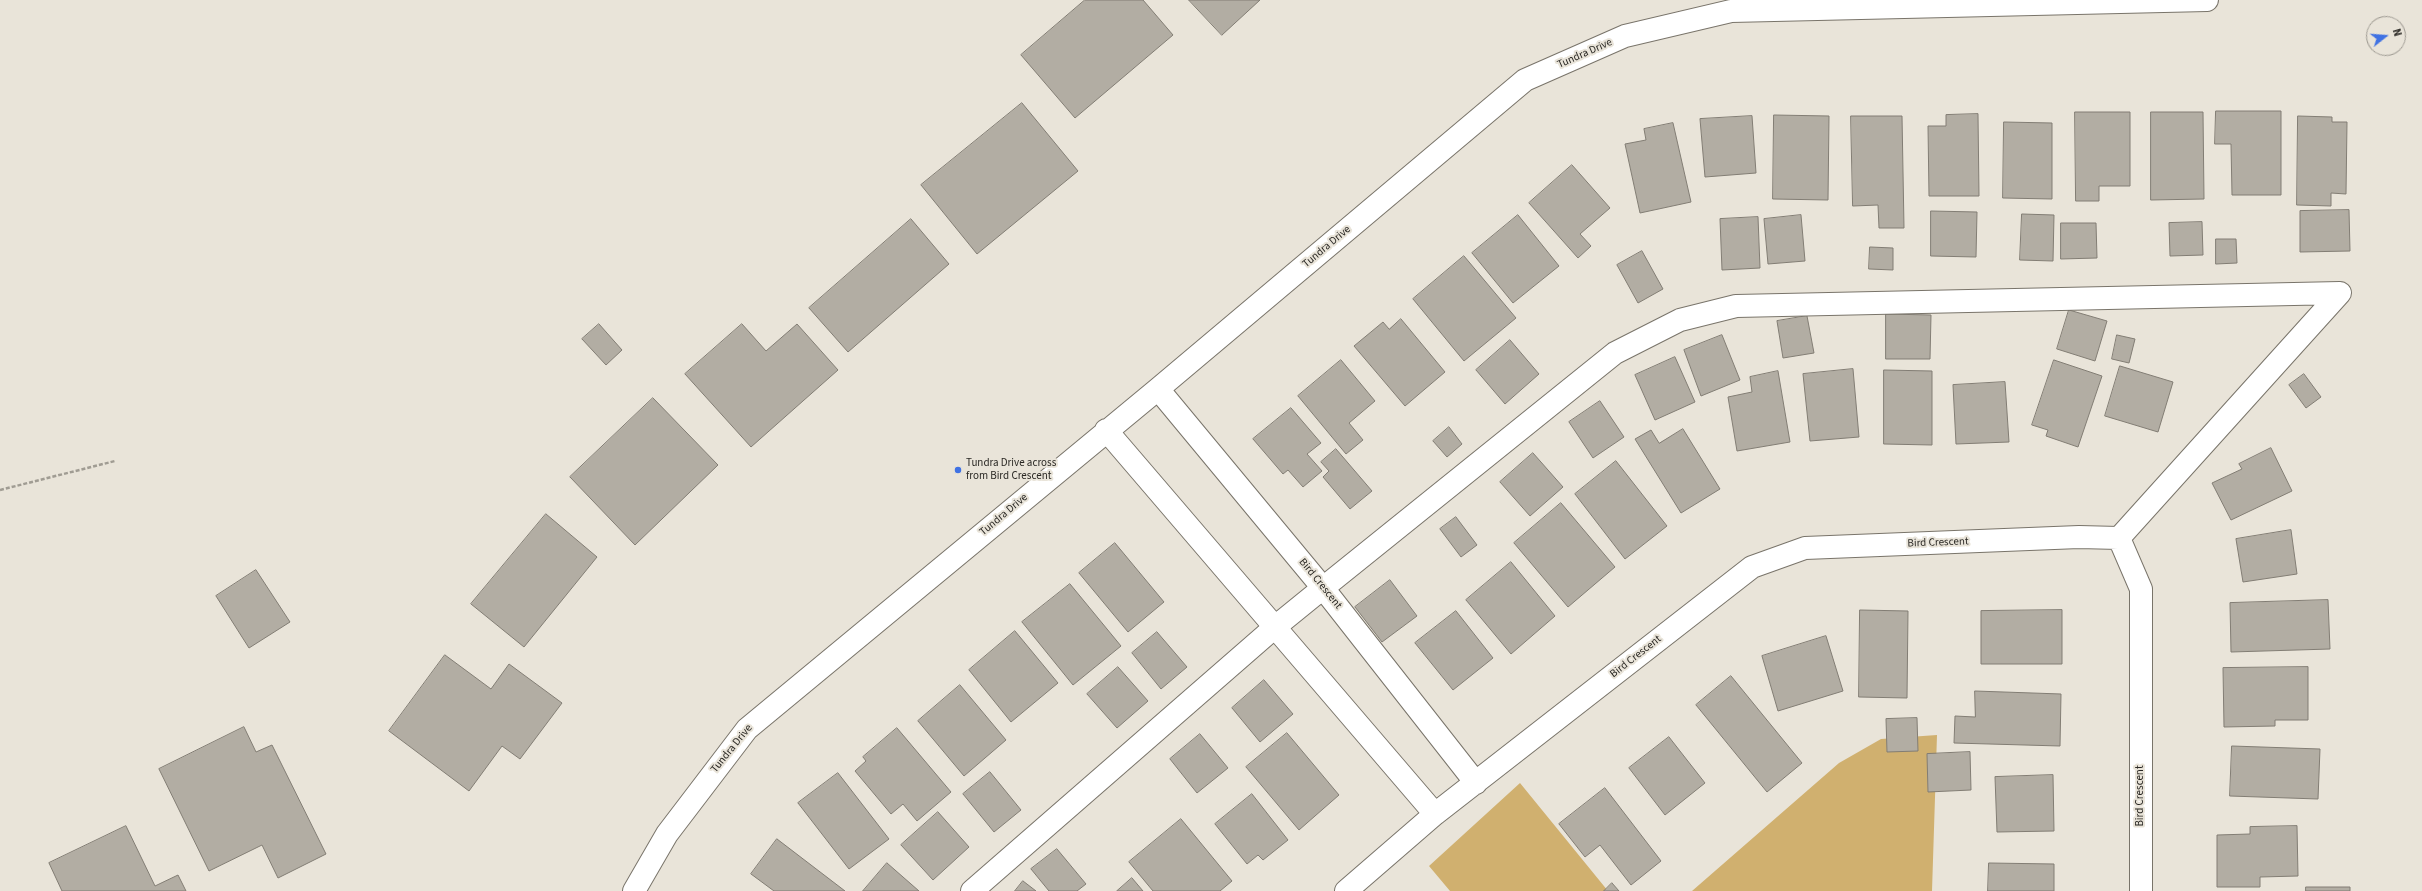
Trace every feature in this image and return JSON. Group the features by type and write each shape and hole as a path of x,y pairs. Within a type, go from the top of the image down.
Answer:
{"street":[{"name":"Tundra Drive","path":"634,891 667,834 747,729 1106,430 1158,389 1525,80 1625,36 1731,11 2207,0"},
{"path":"972,891 1275,627 1323,588 1615,353 1680,320 1736,306 2340,294 2119,538"},
{"name":"Bird Crescent","path":"1158,389 1323,588 1476,782"},
{"path":"1106,430 1435,814"},
{"name":"Bird Crescent","path":"1346,891 1435,814 1752,567 1805,548 2079,537 2119,538 2141,589 2141,891"}],"path":[{"path":"0,490 115,461"}],"shaded area":[{"path":"1937,735 1932,891 1692,891 1839,763 1881,739"},
{"path":"1520,783 1608,891 1450,891 1429,866"}],"building":[{"path":"1085,0 1143,0 1173,35 1075,118 1021,55"},
{"path":"1189,0 1260,0 1222,35"},
{"path":"1022,103 1078,171 977,254 921,185"},
{"path":"2216,111 2281,111 2281,195 2232,195 2231,144 2215,144"},
{"path":"2075,112 2130,112 2130,186 2099,186 2099,201 2076,201"},
{"path":"2151,112 2203,112 2204,199 2151,200"},
{"path":"1978,114 1979,196 1929,196 1928,126 1946,126 1946,115"},
{"path":"1774,115 1829,116 1828,200 1773,199"},
{"path":"1752,116 1756,173 1705,177 1700,119"},
{"path":"1851,116 1902,116 1904,228 1879,228 1878,205 1853,206"},
{"path":"2298,116 2332,117 2332,122 2347,122 2346,194 2331,193 2331,206 2297,205"},
{"path":"2004,122 2052,123 2052,199 2003,198"},
{"path":"1673,123 1691,202 1640,213 1625,144 1646,140 1644,129"},
{"path":"1572,165 1610,208 1580,234 1591,246 1578,258 1529,203"},
{"path":"2349,210 2350,251 2300,252 2300,211"},
{"path":"1931,211 1977,212 1976,257 1931,256"},
{"path":"2022,214 2054,215 2053,261 2020,260"},
{"path":"1518,215 1559,266 1513,303 1472,253"},
{"path":"1801,215 1805,261 1768,264 1764,219"},
{"path":"1758,217 1760,268 1722,270 1720,219"},
{"path":"911,219 949,264 848,352 809,308"},
{"path":"2202,222 2203,255 2170,256 2169,223"},
{"path":"2061,223 2096,223 2097,258 2061,259"},
{"path":"2216,239 2236,239 2237,263 2216,264"},
{"path":"1870,247 1893,248 1893,270 1869,269"},
{"path":"1642,251 1663,289 1638,303 1617,265"},
{"path":"1464,256 1516,318 1464,361 1413,299"},
{"path":"2069,310 2107,321 2095,361 2057,349"},
{"path":"1886,314 1931,315 1930,359 1886,359"},
{"path":"1807,316 1814,353 1783,358 1777,321"},
{"path":"1401,319 1445,372 1405,406 1354,346 1383,322 1389,329"},
{"path":"599,324 622,350 606,365 582,339"},
{"path":"742,324 766,351 797,324 838,370 751,447 685,374"},
{"path":"1722,335 1740,380 1701,396 1684,350"},
{"path":"2117,335 2135,339 2129,363 2112,359"},
{"path":"1510,340 1539,374 1505,404 1476,370"},
{"path":"1675,357 1695,402 1655,420 1635,375"},
{"path":"1341,360 1375,401 1349,423 1363,440 1346,454 1298,396"},
{"path":"2054,360 2102,376 2078,447 2046,436 2048,430 2032,425"},
{"path":"2120,366 2173,382 2158,432 2105,416"},
{"path":"1853,369 1859,437 1810,441 1803,374"},
{"path":"1884,370 1932,371 1932,445 1884,444"},
{"path":"1778,371 1790,442 1737,451 1728,397 1752,392 1750,377"},
{"path":"2304,374 2321,397 2306,408 2289,385"},
{"path":"2005,382 2009,442 1956,444 1953,385"},
{"path":"653,398 718,465 635,545 570,477"},
{"path":"1600,401 1624,437 1593,458 1569,422"},
{"path":"1291,408 1321,443 1307,454 1322,471 1303,487 1288,470 1283,474 1253,439"},
{"path":"1449,427 1462,444 1447,457 1433,441"},
{"path":"1683,429 1720,489 1681,513 1635,439 1651,430 1659,443"},
{"path":"2271,448 2292,491 2231,520 2212,483 2242,469 2239,464"},
{"path":"1336,449 1372,491 1350,509 1323,477 1329,471 1321,462"},
{"path":"1533,453 1563,487 1530,516 1500,482"},
{"path":"1616,461 1667,526 1625,559 1575,494"},
{"path":"1561,503 1615,567 1568,607 1514,543"},
{"path":"546,514 597,557 524,647 471,604"},
{"path":"1456,517 1477,545 1461,557 1440,529"},
{"path":"2291,530 2297,574 2243,582 2236,539"},
{"path":"1115,543 1164,602 1128,632 1079,573"},
{"path":"1511,562 1555,616 1511,654 1466,600"},
{"path":"256,570 290,622 249,648 216,596"},
{"path":"1390,580 1417,616 1382,642 1355,607"},
{"path":"1070,584 1121,646 1073,685 1022,622"},
{"path":"2328,600 2330,649 2231,652 2230,603"},
{"path":"1860,610 1908,611 1907,698 1859,697"},
{"path":"2062,610 2062,664 1981,664 1981,611"},
{"path":"1456,611 1493,658 1453,690 1415,643"},
{"path":"1015,631 1058,683 1011,722 969,670"},
{"path":"1157,632 1187,667 1161,689 1132,653"},
{"path":"1826,636 1843,691 1778,711 1762,656"},
{"path":"445,655 491,689 509,664 562,703 520,759 502,746 469,791 389,731"},
{"path":"1118,667 1148,701 1117,728 1087,694"},
{"path":"2308,667 2308,720 2275,720 2275,726 2224,727 2223,668"},
{"path":"1731,676 1802,763 1767,792 1696,705"},
{"path":"1264,680 1293,714 1260,742 1232,708"},
{"path":"960,685 1006,740 964,776 918,721"},
{"path":"1975,691 2061,694 2060,746 1954,743 1955,716 1975,717"},
{"path":"1917,718 1918,751 1887,752 1886,719"},
{"path":"244,727 256,752 272,745 326,854 278,878 262,845 209,871 159,769"},
{"path":"897,728 951,792 917,821 903,804 891,814 855,771 866,761 863,757"},
{"path":"1287,733 1339,795 1299,830 1246,767"},
{"path":"1200,734 1228,768 1197,793 1170,759"},
{"path":"1669,737 1705,783 1665,815 1629,768"},
{"path":"2232,746 2320,749 2318,799 2230,796"},
{"path":"1970,752 1971,790 1928,792 1927,754"},
{"path":"990,772 1021,810 994,832 963,794"},
{"path":"838,773 889,839 849,869 798,803"},
{"path":"2053,775 2054,831 1997,832 1995,777"},
{"path":"1605,788 1661,861 1631,885 1600,845 1585,857 1559,824"},
{"path":"1252,794 1288,840 1263,860 1258,855 1247,864 1215,824"},
{"path":"938,812 969,847 933,880 901,845"},
{"path":"1181,819 1232,881 1220,891 1153,891 1129,862"},
{"path":"126,826 155,886 178,875 186,891 62,891 49,863"},
{"path":"2297,826 2298,876 2260,877 2260,887 2217,887 2217,835 2250,834 2250,827"},
{"path":"777,839 845,891 774,891 751,874"},
{"path":"1057,849 1086,884 1077,891 1049,891 1031,869"},
{"path":"887,863 919,891 863,891"},
{"path":"1989,863 2054,864 2054,891 1988,891"},
{"path":"1132,878 1143,891 1117,891"},
{"path":"1023,881 1036,891 1015,891"},
{"path":"1612,883 1619,891 1604,891"},
{"path":"2306,887 2350,887 2350,891 2306,891"}],"place":[{"name":"Tundra Drive across from Bird Crescent","path":"958,470"}]}
